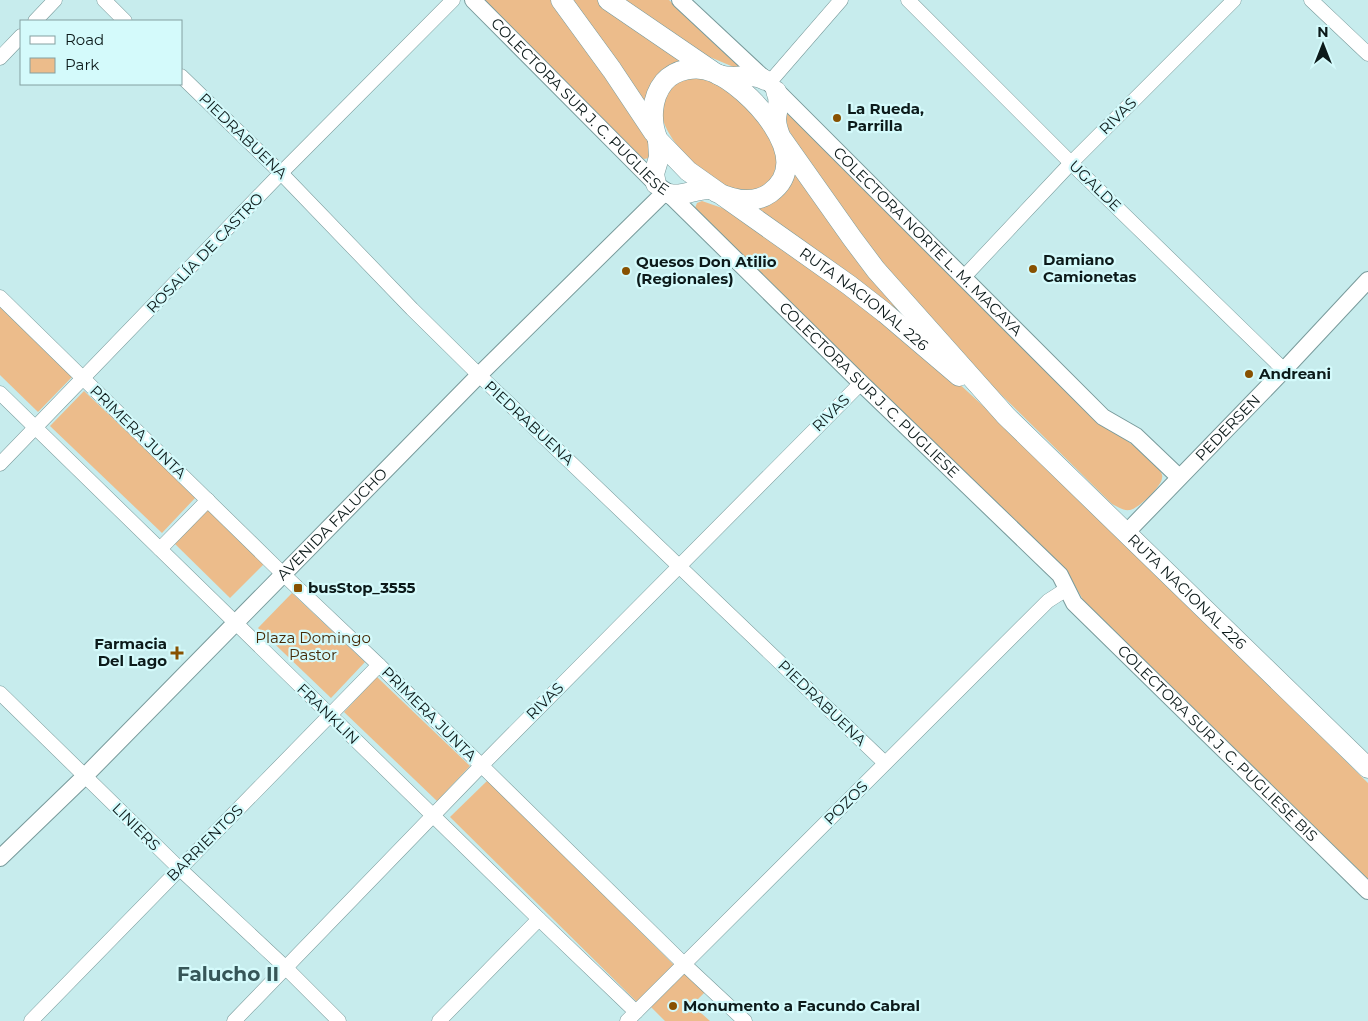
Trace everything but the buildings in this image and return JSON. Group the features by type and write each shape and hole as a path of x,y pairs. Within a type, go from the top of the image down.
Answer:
{"highway":[{"name":"RUTA NACIONAL 226","path":"561,0 612,70 656,138 688,171 713,191 813,260 885,313 1006,416 1368,768"},
{"name":"RUTA NACIONAL 226","path":"608,0 745,95 771,123 842,225 876,270 1006,416"},
{"name":"RUTA NACIONAL 226","path":"656,138 654,102 656,94 666,80 672,75 688,69 715,73"},
{"path":"715,73 737,78 755,76 770,84 779,98 776,120 781,138"},
{"path":"656,138 660,157 654,174 664,190 678,196 703,189 713,191"},
{"name":"RUTA NACIONAL 226","path":"713,191 730,198 749,200 764,197 775,190 786,164 786,156 781,138"}],"main road":[{"name":"COLECTORA SUR J. C. PUGLIESE","path":"473,0 861,383 1060,574 1069,593"},
{"name":"COLECTORA NORTE L. M. MACAYA","path":"680,0 770,84 1103,417 1136,436 1179,477"},
{"name":"AVENIDA FALUCHO","path":"0,858 84,776 664,190"},
{"name":"PEDERSEN","path":"1127,532 1368,280"},
{"name":"COLECTORA SUR J. C. PUGLIESE BIS","path":"1069,593 1074,603 1368,891"}],"street":[{"path":"36,20 56,0"},
{"path":"104,0 125,20"},
{"name":"ROSALÍA DE CASTRO","path":"0,464 281,173 453,0"},
{"path":"770,84 841,0"},
{"name":"UGALDE","path":"908,0 1071,164 1284,370"},
{"name":"RIVAS","path":"963,278 1071,164 1234,0"},
{"path":"1311,0 1368,54"},
{"path":"0,58 20,37"},
{"name":"PIEDRABUENA","path":"182,77 281,173 412,309 479,375 680,565 885,763"},
{"name":"PRIMERA JUNTA","path":"0,297 744,1021"},
{"name":"RIVAS","path":"234,1021 481,766 861,383"},
{"name":"FRANKLIN","path":"0,393 539,918 632,1016"},
{"path":"160,549 208,500"},
{"name":"POZOS","path":"632,1016 1048,601 1062,592 1069,593"},
{"name":"BARRIENTOS","path":"31,1021 379,665"},
{"name":"LINIERS","path":"0,692 84,776 285,967 339,1021"},
{"path":"439,1021 539,918"}],"green space":[{"path":"481,0 552,0 650,140 649,158 644,159 640,156"},
{"path":"569,0 597,0 684,56 644,108"},
{"path":"617,0 669,0 741,67 736,68 698,52"},
{"path":"695,77 708,81 732,94 753,113 761,124 778,159 771,179 765,185 747,191 736,191 723,186 698,169 669,134 662,115 665,97 676,84"},
{"path":"789,112 1099,421 1156,464 1162,475 1161,482 1149,497 1130,510 1112,504 965,359 899,288 797,144 788,129 785,114"},
{"path":"795,165 945,355 752,209"},
{"path":"702,201 725,209 786,247 955,380 1031,450 1368,783 1368,879 1083,600 1074,584 1060,567 695,208 697,203"},
{"path":"0,307 72,377 38,412 0,375"},
{"path":"84,391 196,497 162,533 50,426"},
{"path":"208,509 264,564 230,598 174,543"},
{"name":"Plaza Domingo Pastor","path":"292,593 365,662 331,698 258,628"},
{"name":"Plaza Domingo Pastor","path":"377,677 470,766 437,801 344,712"},
{"path":"488,780 675,966 638,1003 450,817"},
{"path":"685,972 705,992 692,1005 710,1021 665,1021 650,1006"}],"place":[{"name":"La Rueda, Parrilla","path":"837,118"},
{"name":"Damiano Camionetas","path":"1033,269"},
{"name":"Quesos Don Atilio (Regionales)","path":"626,271"},
{"name":"Andreani","path":"1249,374"},
{"name":"busStop_3555","path":"298,588"},
{"name":"Farmacia Del Lago","path":"177,653"},
{"name":"Monumento a Facundo Cabral","path":"673,1006"}],"district":[{"name":"Falucho II","path":"228,974"}]}
